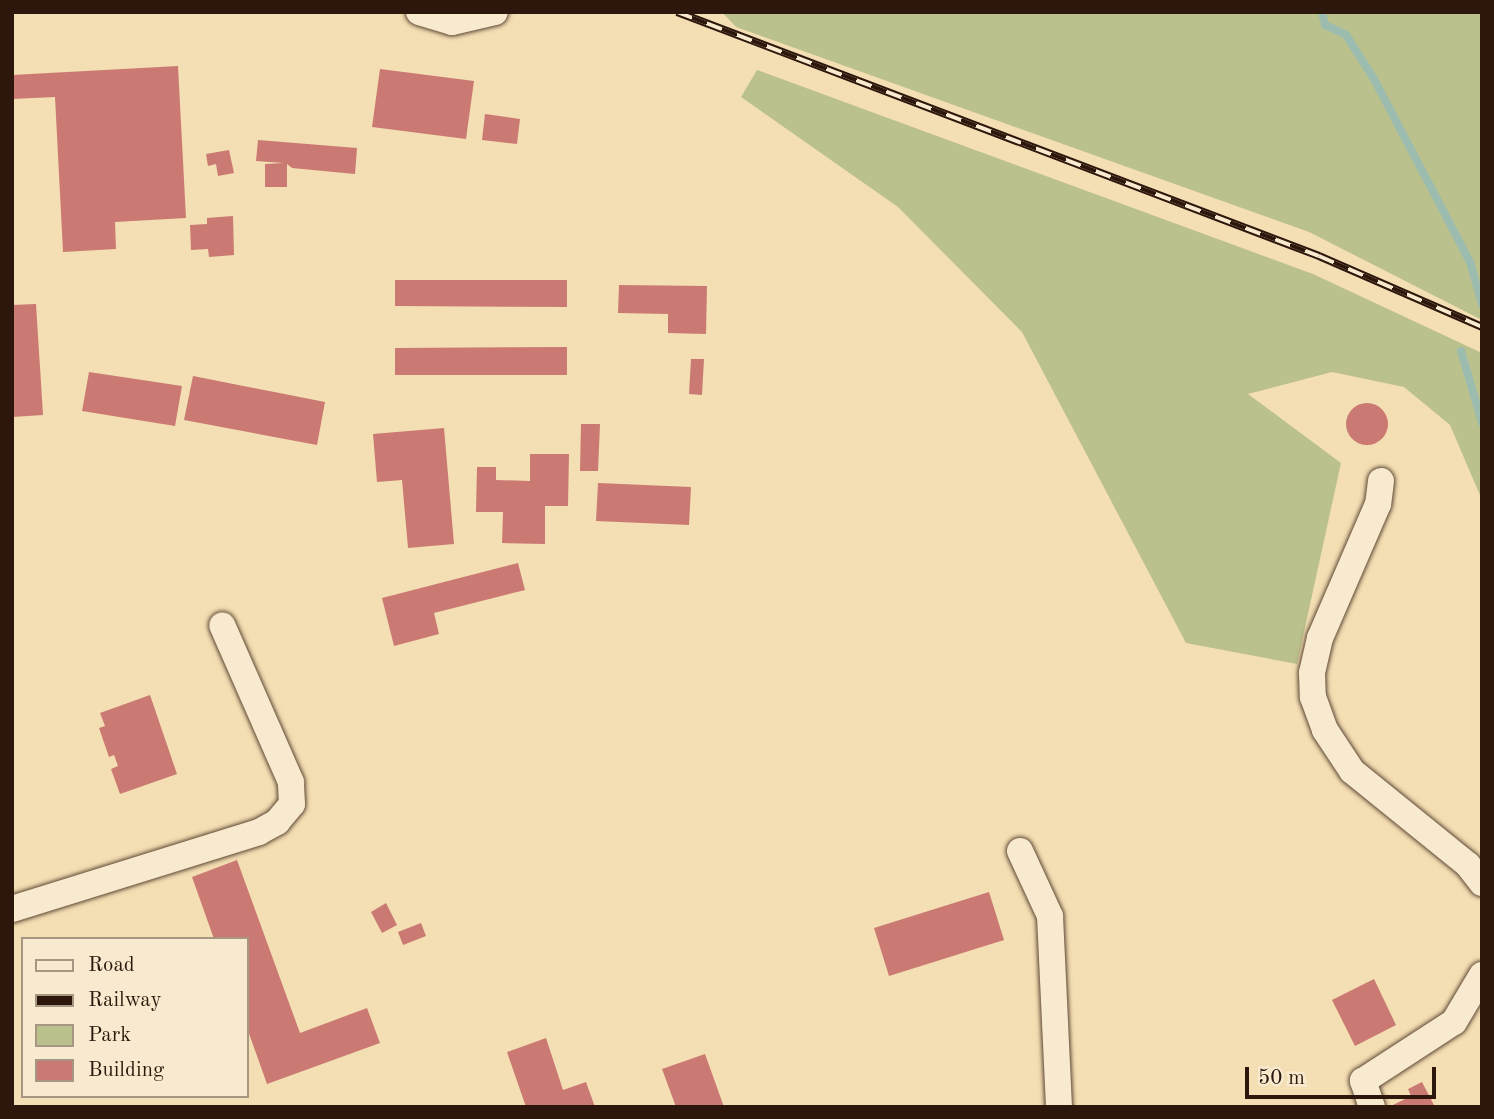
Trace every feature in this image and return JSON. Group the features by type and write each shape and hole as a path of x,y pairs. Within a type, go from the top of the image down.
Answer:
{"street":[{"path":"419,12 452,22 495,12"},
{"path":"1381,481 1378,504 1320,638 1312,673 1313,697 1325,730 1352,771 1468,865 1482,883"},
{"path":"12,909 259,832 277,822 292,804 291,782 222,625"},
{"path":"1020,851 1050,916 1059,1107"},
{"path":"1372,1107 1363,1082 1454,1022 1482,975"}],"green space":[{"path":"722,12 1482,12 1482,320 1309,232 736,27"},
{"path":"757,70 1313,274 1482,353 1482,500 1450,425 1404,387 1332,372 1248,394 1341,463 1297,664 1186,643 1022,332 898,207 741,97"}],"building":[{"path":"178,66 186,218 115,222 116,249 63,252 55,97 12,99 12,75"},
{"path":"380,69 474,81 466,139 372,127"},
{"path":"485,114 520,119 517,144 482,140"},
{"path":"258,140 357,148 355,174 292,168 287,164 287,187 265,187 265,164 284,163 256,161"},
{"path":"229,150 234,173 218,176 216,164 208,166 206,154"},
{"path":"233,216 234,255 209,257 208,249 191,250 190,225 207,224 207,218"},
{"path":"395,280 567,280 567,307 395,306"},
{"path":"619,285 707,286 706,334 668,333 668,314 618,313"},
{"path":"36,304 43,415 12,417 12,305"},
{"path":"567,347 567,375 395,375 395,348"},
{"path":"691,359 704,359 702,395 689,394"},
{"path":"89,372 182,386 175,426 82,411"},
{"path":"193,376 325,402 317,445 184,420"},
{"path":"1367,403 1382,409 1388,424 1382,439 1367,445 1352,439 1346,424 1352,409"},
{"path":"581,424 600,424 598,471 580,471"},
{"path":"444,428 454,544 408,548 402,480 377,482 373,434"},
{"path":"530,454 569,454 568,506 545,506 545,544 502,543 503,512 476,512 477,467 496,467 496,480 530,481"},
{"path":"598,483 691,487 689,525 596,521"},
{"path":"518,563 525,590 434,613 439,634 394,646 382,598"},
{"path":"150,695 177,774 120,794 111,769 118,766 114,755 109,757 99,728 105,726 100,713"},
{"path":"237,860 300,1033 367,1008 380,1043 267,1084 248,1031 248,937 213,937 192,877"},
{"path":"989,892 1004,940 889,976 874,928"},
{"path":"386,903 397,925 382,933 371,912"},
{"path":"421,923 426,936 403,945 398,932"},
{"path":"1374,979 1396,1025 1355,1046 1332,1000"},
{"path":"546,1038 563,1090 586,1082 595,1107 526,1107 507,1052"},
{"path":"705,1054 724,1107 676,1107 662,1069"},
{"path":"1422,1082 1435,1107 1389,1107 1411,1096 1408,1089"}],"waterway":[{"path":"1322,12 1325,25 1346,35 1374,79 1470,262 1482,304"},
{"path":"1461,351 1482,423"}],"railway":[{"path":"677,12 1319,256 1482,327"}]}
